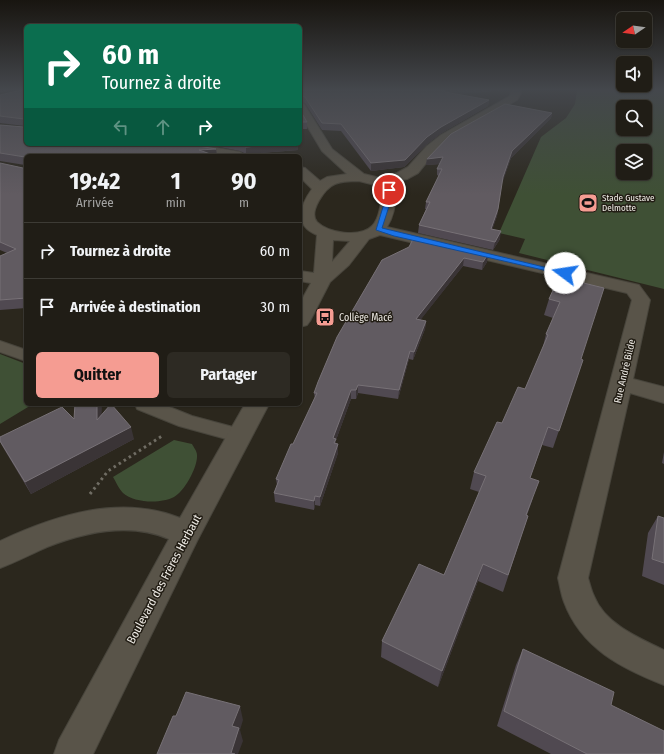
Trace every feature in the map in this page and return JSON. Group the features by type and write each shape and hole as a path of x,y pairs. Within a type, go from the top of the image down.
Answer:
{"street":[{"path":"302,317 322,279 344,261 371,232 382,223 389,197 389,190 380,182 359,177 325,161 309,125"},
{"path":"380,182 402,176 413,170 431,149 445,137 466,125"},
{"path":"188,146 230,154"},
{"path":"325,161 320,175 320,186 304,217 313,226 325,233 349,237 371,232"},
{"path":"302,172 320,186"},
{"path":"320,186 342,178 359,177"},
{"name":"Rue André Bilde","path":"371,232 394,234 530,264 633,289 639,295 641,300 573,578 581,606 599,631 625,650 664,668"},
{"path":"322,279 325,233"},
{"path":"302,276 322,279"},
{"path":"620,383 664,395"},
{"name":"Boulevard des Frères Herbaut","path":"72,754 256,406"},
{"path":"0,555 58,530 101,521 130,519 159,522 188,533"}],"lane":[{"path":"0,346 24,355"},
{"path":"149,406 186,421 241,436"}],"path":[{"path":"89,495 108,472 186,421"}],"green space":[{"name":"Stade Gustave Delmotte","path":"557,125 616,125 616,136 652,136 652,125 664,125 664,289 519,253 525,239 499,233 541,137"},
{"path":"0,354 24,363 24,406 30,406 0,424"},
{"path":"174,440 192,444 197,455 197,460 190,479 182,490 174,497 162,501 141,501 123,493 113,477"}],"building":[{"path":"0,125 24,127 24,146 199,146 216,149 199,150 210,154 24,154 24,157 0,153"},
{"path":"342,125 444,125 427,137 405,160 371,163"},
{"path":"467,125 539,125 512,151 503,177 498,209 491,229 501,231 495,242 419,225 430,202 426,202 442,169 437,169 443,157 427,159 451,134"},
{"path":"0,163 24,167 24,298 0,300 0,256 16,249 0,242"},
{"path":"414,237 488,254 483,262 464,258 416,319 426,321 414,352 410,351 399,390 358,385 356,390 351,390 333,438 336,439 334,443 338,444 320,497 315,496 314,501 274,493 279,480 276,479 291,444 293,444 317,393 314,393 337,337 382,260 409,247"},
{"path":"559,277 604,288 581,359 583,360 559,431 548,427 530,478 539,481 526,515 528,516 508,575 483,564 442,671 382,641 419,564 444,575 486,476 474,472 497,422 502,423 518,387 525,389 548,335 546,334 560,302 549,299"},
{"path":"75,406 97,406 97,420 109,406 113,406 131,427 25,482 0,441 0,437 62,407 74,419"},
{"path":"658,516 664,518 664,563 652,559"},
{"path":"523,649 614,692 611,705 664,731 664,754 587,754 504,711"},
{"path":"186,692 240,706 232,726 239,728 231,753 235,754 157,754 173,716 176,716"}],"place":[{"name":"Stade Gustave Delmotte","path":"588,203"},
{"name":"Collège Macé","path":"325,317"}],"route":[{"path":"389,190 389,197 382,223 378,229 394,234 565,273"}]}
